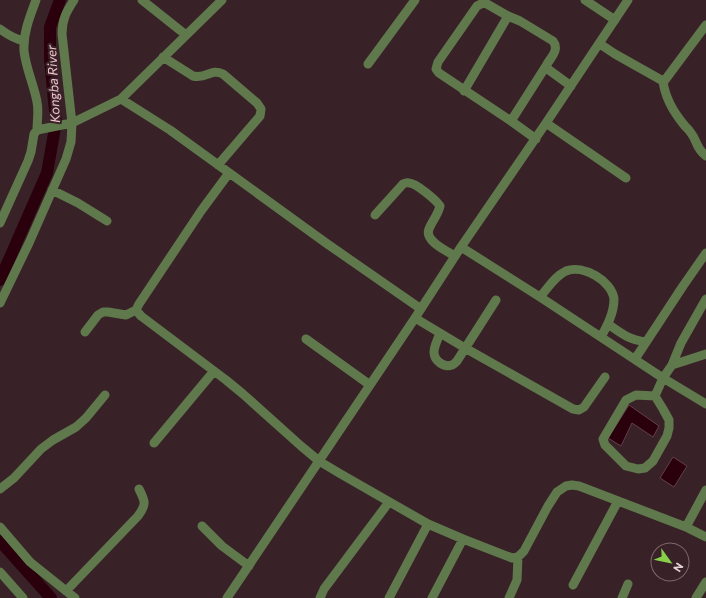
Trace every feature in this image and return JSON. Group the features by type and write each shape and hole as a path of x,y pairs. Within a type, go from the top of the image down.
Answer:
{"street":[{"path":"36,0 27,27 24,41 24,51 38,102 39,129"},
{"path":"0,304 66,159 71,142 62,25 65,15 74,0"},
{"path":"142,0 186,35"},
{"path":"368,64 415,0"},
{"path":"585,0 615,20"},
{"path":"227,598 461,247 600,44 628,0"},
{"path":"0,223 28,161 34,134 39,129 70,124 121,99 186,35 216,2"},
{"path":"511,121 556,50 555,43 551,39 526,25 483,3 477,6 438,62 436,69 438,73 536,139"},
{"path":"464,91 508,16"},
{"path":"706,25 663,81 665,94 668,100 679,119 691,133 697,147 706,156"},
{"path":"0,29 9,36 24,41"},
{"path":"600,44 663,81"},
{"path":"164,57 193,76 199,77 213,72 223,74 257,103 261,109 260,116 218,165"},
{"path":"546,66 549,70 571,86"},
{"path":"121,99 170,130 420,309"},
{"path":"546,123 626,178"},
{"path":"85,332 103,312 126,315 136,310 201,210 229,173"},
{"path":"375,215 403,184 408,182 414,184 436,201 440,206 439,211 428,231 428,236 432,241 455,256"},
{"path":"52,190 78,203 107,221"},
{"path":"461,247 663,378 706,404"},
{"path":"635,359 706,253"},
{"path":"540,297 558,276 567,271 574,269 586,271 600,279 612,291 614,298 613,308 608,324 601,337"},
{"path":"655,396 663,378 672,365 681,343 706,299"},
{"path":"433,329 435,357 439,363 447,366 452,365 457,362 496,300"},
{"path":"136,310 141,316 243,394 301,446 319,460 428,524 463,539 512,558 518,557 524,551 548,506 558,492 566,486 572,485 579,486 686,527 706,537"},
{"path":"415,318 573,409 579,410 584,407 605,377"},
{"path":"608,324 634,340 646,342"},
{"path":"306,339 370,385"},
{"path":"672,365 706,354"},
{"path":"154,443 214,371"},
{"path":"636,395 655,396 669,420 667,436 653,461 645,468 638,469 626,466 605,445 603,439 626,400 636,395"},
{"path":"0,489 14,478 41,449 86,418 105,396"},
{"path":"66,591 144,508 145,501 139,489"},
{"path":"686,527 706,490"},
{"path":"573,585 618,501"},
{"path":"320,598 324,590 389,502"},
{"path":"389,598 428,524"},
{"path":"202,526 222,546 249,566"},
{"path":"0,527 30,562 75,598"},
{"path":"432,598 463,539"},
{"path":"509,598 517,580 518,557"},
{"path":"0,572 23,598"},
{"path":"696,598 706,582"},
{"path":"622,598 628,584"}],"shaded area":[{"path":"629,405 659,426 653,437 632,423 621,446 608,438"},
{"path":"673,457 687,466 674,487 660,478"}],"waterway":[{"name":"Kongba River","path":"0,280 47,173 56,122 50,59 50,27 60,0"},
{"name":"Kongba River","path":"0,541 51,598"}]}
